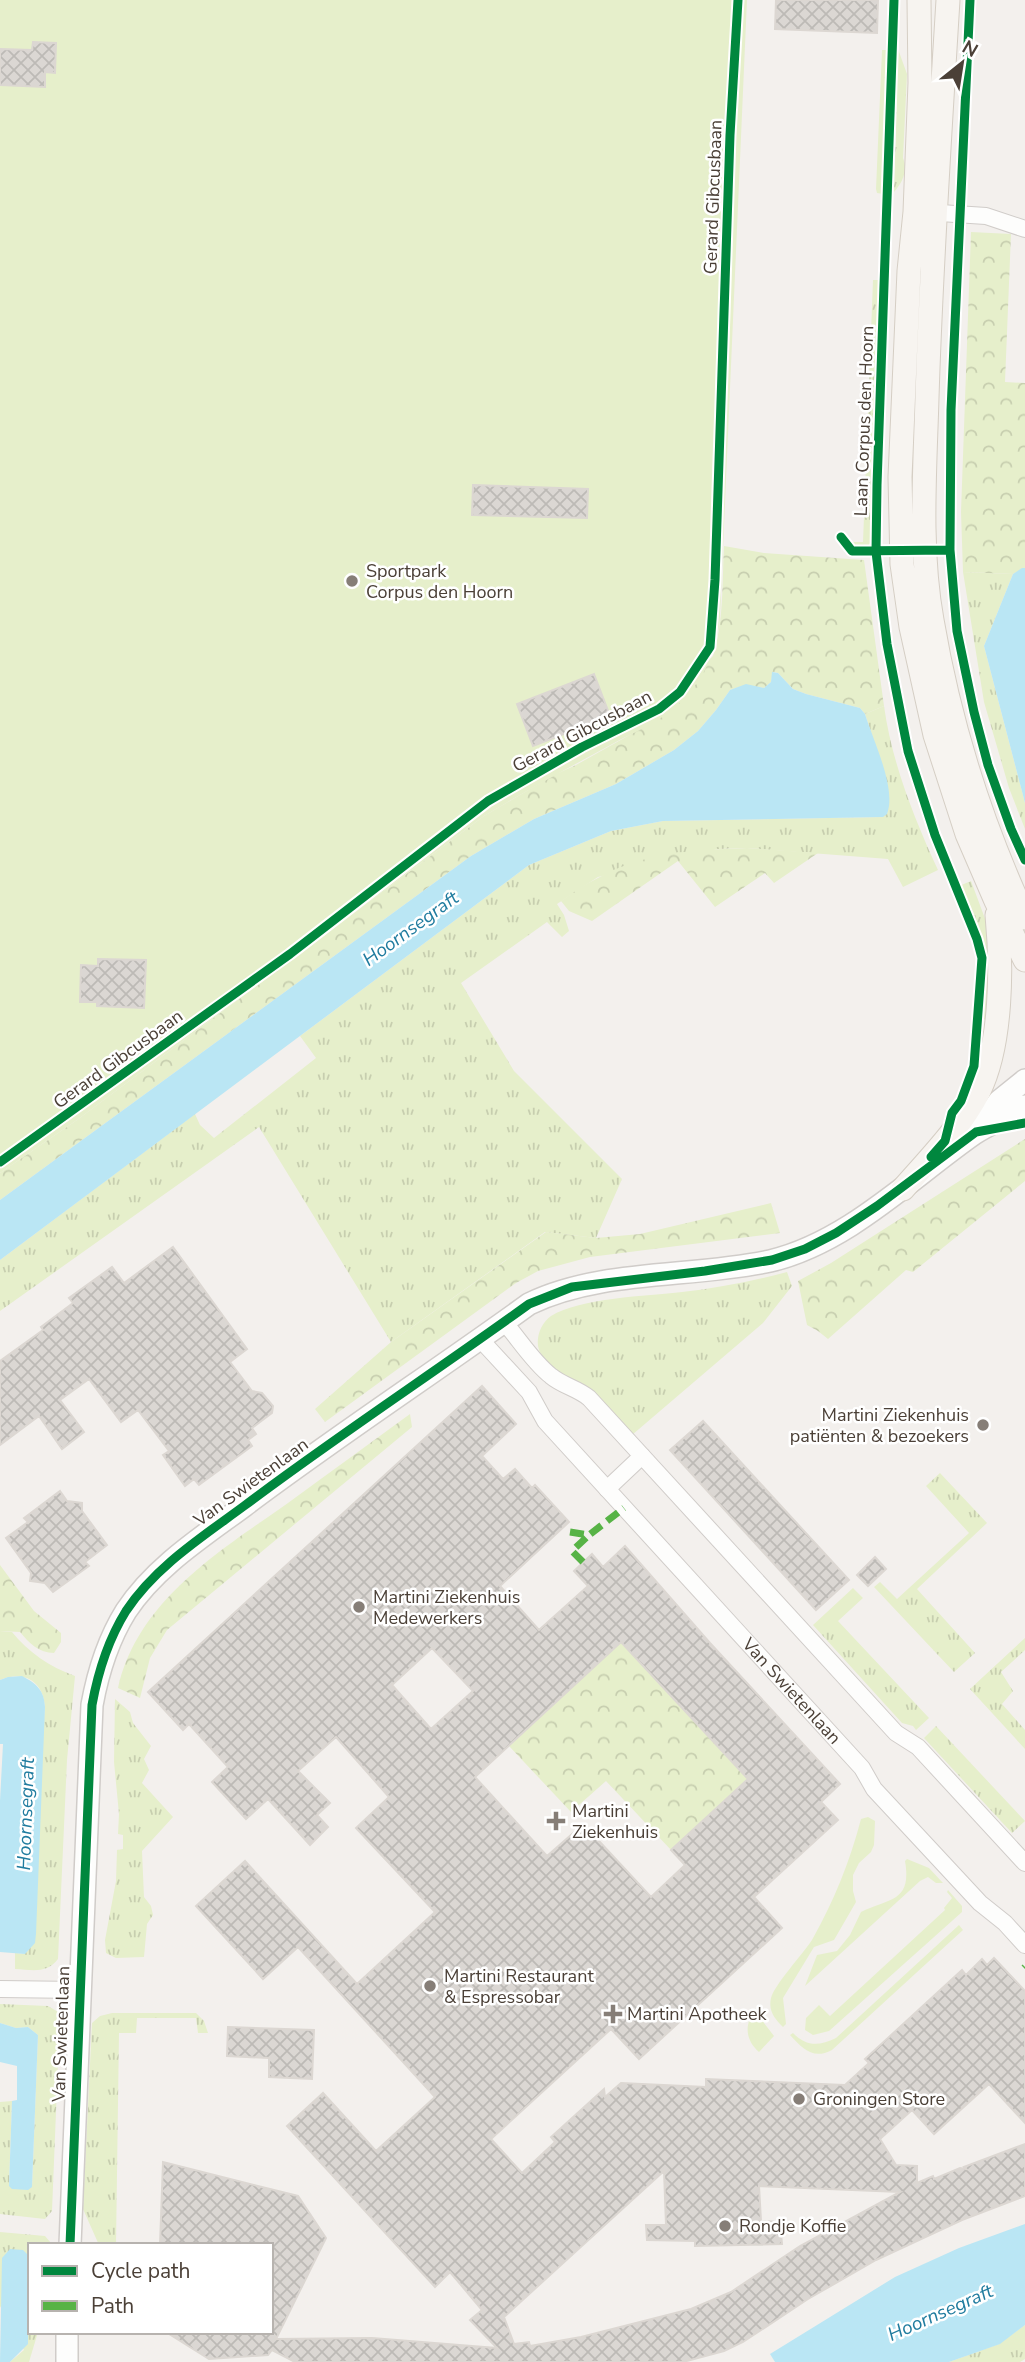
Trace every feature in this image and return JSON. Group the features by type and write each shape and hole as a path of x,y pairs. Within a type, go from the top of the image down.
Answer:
{"main road":[{"path":"919,0 926,212 926,550 931,618 952,716 970,783 999,862 1025,918"},
{"path":"948,0 926,212 909,271 900,477 902,564 911,627 935,735 968,834 996,901 1025,960"},
{"path":"903,1189 963,1116 980,1089 987,1071 993,1052 1000,956 996,901"}],"street":[{"path":"926,212 986,216 1025,229"},
{"name":"Van Swietenlaan","path":"976,1132 999,1101 1025,1080"},
{"name":"Van Swietenlaan","path":"69,2243 90,1736 97,1676 108,1646 127,1611 161,1570 281,1478 530,1304 572,1287 705,1271 772,1260 804,1249 836,1233 903,1189 976,1132 1025,1106"},
{"path":"504,1322 549,1375 582,1392 896,1733 918,1747 1025,1863"},
{"name":"Van Swietenlaan","path":"480,1339 529,1392 545,1421 862,1768 874,1789 954,1877 1025,1945"},
{"path":"607,1489 642,1456"},
{"path":"0,1989 79,1990"},
{"path":"67,2334 67,2362"}],"green space":[{"name":"Sportpark Corpus den Hoorn","path":"0,0 747,0 720,617 713,653 703,674 689,694 666,715 484,816 77,1120 0,1173"},
{"path":"898,49 907,74 903,158 905,171 894,192"},
{"path":"882,50 889,50 883,194 877,193 876,189"},
{"path":"971,232 1011,234 1005,382 1025,383 1025,568 1013,574 963,572 961,512"},
{"path":"873,280 880,280 871,542 867,547 854,546 850,542 863,542"},
{"path":"724,546 764,553 864,560 884,706 865,714 860,708 793,689 778,673 773,672 771,682 764,688 746,685 730,690 698,731 674,750 616,784 534,819 471,856 0,1200 0,1173 77,1120 484,816 642,728 713,656 721,616"},
{"path":"963,572 1013,574 984,646 1025,803 1025,829 1009,788 984,702"},
{"path":"884,706 892,748 905,790 938,870 903,887 888,859 747,848 718,849 598,877 557,904 569,931 562,937 547,922 461,983 514,1071 622,1179 596,1238 545,1232 391,1342 259,1127 0,1311 0,1260 195,1114 200,1125 214,1138 316,1058 300,1036 529,865 611,831 663,821 883,817 886,778 865,714"},
{"path":"747,848 818,853 774,883 765,873 715,907 678,861 592,921 569,911 561,901 593,880 633,863 670,854"},
{"path":"971,881 990,932 991,1020 983,1019 985,952 959,886"},
{"path":"1025,1139 1025,1181 913,1272 906,1270 828,1339 807,1325 798,1281 831,1263"},
{"path":"771,1203 780,1233 590,1257 538,1271 516,1283 325,1422 315,1409 391,1342 546,1232 596,1238 640,1234"},
{"path":"787,1272 792,1286 763,1323 632,1435 594,1393 581,1383 556,1371 539,1350 538,1336 547,1319 579,1305 722,1286"},
{"path":"410,1414 412,1427 167,1630 150,1658 140,1698 118,1688 128,1657 143,1629 185,1581 210,1559"},
{"path":"940,1473 987,1523 917,1589 975,1653 954,1672 874,1587 880,1582 897,1599 969,1533 926,1486"},
{"path":"0,1565 34,1611 61,1633 61,1642 54,1653 35,1647 20,1632 0,1631"},
{"path":"853,1588 863,1598 838,1621 929,1718 916,1730 913,1726 902,1723 813,1625"},
{"path":"0,1631 12,1632 40,1658 75,1676 67,1760 58,1959 49,1967 39,1970 15,1969 15,1953 25,1954 45,1707 40,1690 31,1680 17,1676 0,1680"},
{"path":"1025,1638 1025,1650 1001,1672 1013,1691 1002,1704 1025,1730 1025,1749 970,1689"},
{"path":"621,1642 748,1779 671,1850 606,1781 571,1812 509,1746"},
{"path":"115,1699 130,1712 133,1723 151,1746 144,1759 149,1770 142,1783 173,1817 142,1851 144,1897 151,1906 153,1915 147,1924 144,1957 116,1958 106,1953 105,1940 116,1881 117,1850 123,1849 123,1835 118,1834 119,1814 114,1762"},
{"path":"936,1726 1025,1821 1012,1833 924,1738"},
{"path":"868,1817 875,1821 874,1845 853,1875 856,1902 834,1940 814,1947 783,1998 786,2024 783,2027 771,2011 771,1998 812,1940 841,1881 861,1819"},
{"path":"907,1859 929,1868 943,1883 936,1883 928,1877 920,1881 805,1986 817,1955 837,1951 850,1935 861,1912 890,1901 902,1891"},
{"path":"948,1890 962,1906 962,1912 829,2031 813,2035 805,2030 806,2018 819,2005 830,2016 945,1910 952,1898"},
{"path":"959,1925 963,1930 832,2050 819,2054 809,2052 790,2035 793,2033 803,2041 813,2044 836,2038"},
{"path":"0,2004 48,2006 60,2013 52,2211 45,2219 0,2214 0,2102 12,2101 9,2186 32,2187 38,2035 28,2027 16,2028 0,2023"},
{"path":"758,2008 764,2023 774,2036 759,2052 748,2036 748,2024"},
{"path":"112,2013 196,2013 204,2021 208,2033 198,2033 196,2018 137,2018 136,2033 119,2033 116,2243 98,2243 83,2209 92,2023 100,2016"},
{"path":"0,2232 45,2236 51,2243 28,2243 28,2334 37,2334 29,2362 10,2362 24,2350 0,2306"},
{"path":"1025,2325 1025,2359 1020,2362 949,2362 999,2344"}],"water":[{"path":"1025,568 1025,803 984,646 1013,574"},
{"name":"Hoornsegraft","path":"772,672 778,673 793,689 860,708 865,714 887,778 887,814 883,817 663,821 611,831 529,865 0,1260 0,1200 471,856 534,819 616,784 674,750 698,731 730,690 746,684 764,688 771,682"},
{"name":"Hoornsegraft","path":"22,1676 39,1688 45,1707 36,1934 35,1943 25,1954 0,1952 0,1801 3,1744 0,1744 0,1680"},
{"path":"0,2023 16,2028 28,2027 38,2035 32,2187 28,2190 12,2189 9,2186 12,2101 17,2100 17,2066 0,2062"},
{"name":"Hoornsegraft","path":"1025,2224 1025,2325 1000,2344 949,2362 775,2362 770,2354 895,2277 959,2248"},
{"path":"10,2249 23,2250 28,2258 28,2344 10,2362 0,2362 2,2258"}],"building":[{"path":"776,0 878,0 877,33 775,29"},
{"path":"33,42 56,43 55,73 45,72 45,87 0,85 0,49 32,50"},
{"path":"473,485 588,489 587,518 472,515"},
{"path":"594,674 610,716 533,746 517,704"},
{"path":"98,959 146,960 144,1008 97,1006 97,1002 80,1002 81,965 98,966"},
{"path":"173,1247 247,1349 230,1362 252,1391 262,1393 273,1406 272,1413 252,1428 256,1434 248,1440 252,1446 199,1485 194,1479 185,1486 163,1455 169,1451 138,1410 121,1422 89,1379 60,1400 84,1432 62,1449 39,1416 0,1445 0,1361 43,1330 41,1327 73,1303 69,1298 112,1267 124,1283"},
{"path":"482,1386 516,1424 482,1456 503,1479 515,1469 532,1488 535,1485 569,1522 500,1586 539,1630 588,1586 574,1571 592,1554 603,1567 625,1546 840,1784 821,1802 838,1820 754,1897 782,1928 639,2059 611,2029 491,2139 522,2173 555,2142 551,2137 604,2089 605,2097 621,2083 706,2087 706,2079 845,2085 869,2063 865,2059 962,1970 966,1975 982,1959 987,1965 994,1958 1025,1991 1025,2123 989,2084 934,2134 912,2110 880,2139 896,2165 917,2166 917,2183 960,2168 966,2169 964,2167 1025,2144 1025,2196 962,2220 876,2260 808,2299 743,2342 724,2351 683,2362 295,2362 272,2350 268,2355 209,2359 169,2334 273,2334 273,2243 160,2243 163,2162 298,2196 326,2238 276,2339 372,2338 497,2348 470,2320 482,2310 450,2272 435,2287 287,2126 323,2093 376,2151 435,2097 298,1947 263,1979 196,1906 245,1861 357,1984 435,1912 356,1828 389,1797 336,1737 298,1771 330,1803 317,1815 328,1827 310,1845 268,1799 246,1819 212,1782 228,1767 189,1724 183,1730 148,1692","holes":["621,1642 748,1779 671,1850 685,1865 651,1897 588,1829 583,1833 579,1828 547,1856 475,1777","432,1648 473,1691 431,1729 392,1685","664,2171 666,2225 646,2225 647,2240 695,2241 695,2246 782,2244 780,2222 761,2221 759,2186 900,2192 800,2246 731,2292 691,2309 581,2337 530,2346 529,2342 514,2344 504,2317"]},
{"path":"703,1421 849,1580 816,1610 670,1450"},
{"path":"60,1491 67,1501 82,1503 82,1511 107,1545 85,1562 89,1566 53,1592 45,1583 30,1581 31,1573 6,1538 28,1522 24,1518"},
{"path":"875,1557 886,1569 868,1586 857,1575"},
{"path":"228,2027 314,2030 312,2079 269,2077 269,2058 227,2056"}],"marked path":[{"path":"570,1532 589,1535 624,1508"},
{"path":"583,1562 572,1551 589,1535"}],"cycle path":[{"name":"Gerard Gibcusbaan","path":"0,1162 290,954 488,801 582,747 659,709 680,692 710,647 715,580 730,135 738,0"},
{"name":"Laan Corpus den Hoorn","path":"894,0 876,552 887,644 908,751 935,835 977,939 982,958 974,1066 961,1101 952,1113 945,1141 931,1157"},
{"path":"970,0 951,410 950,550 957,631 974,712 988,765 1025,860"},
{"path":"841,537 852,551 950,550"},
{"path":"70,2243 92,1705 109,1645 126,1611 138,1595 151,1580 196,1541 529,1304 572,1287 705,1271 772,1260 805,1249 836,1233 877,1206 976,1132 1025,1123"}],"place":[{"name":"Sportpark Corpus den Hoorn","path":"352,581"},
{"name":"Martini Ziekenhuis patiënten & bezoekers","path":"983,1425"},
{"name":"Martini Ziekenhuis Medewerkers","path":"359,1607"},
{"name":"Martini Ziekenhuis","path":"556,1821"},
{"name":"Martini Restaurant & Espressobar","path":"430,1986"},
{"name":"Martini Apotheek","path":"613,2014"},
{"name":"Groningen Store","path":"799,2099"},
{"name":"Rondje Koffie","path":"725,2226"}]}
